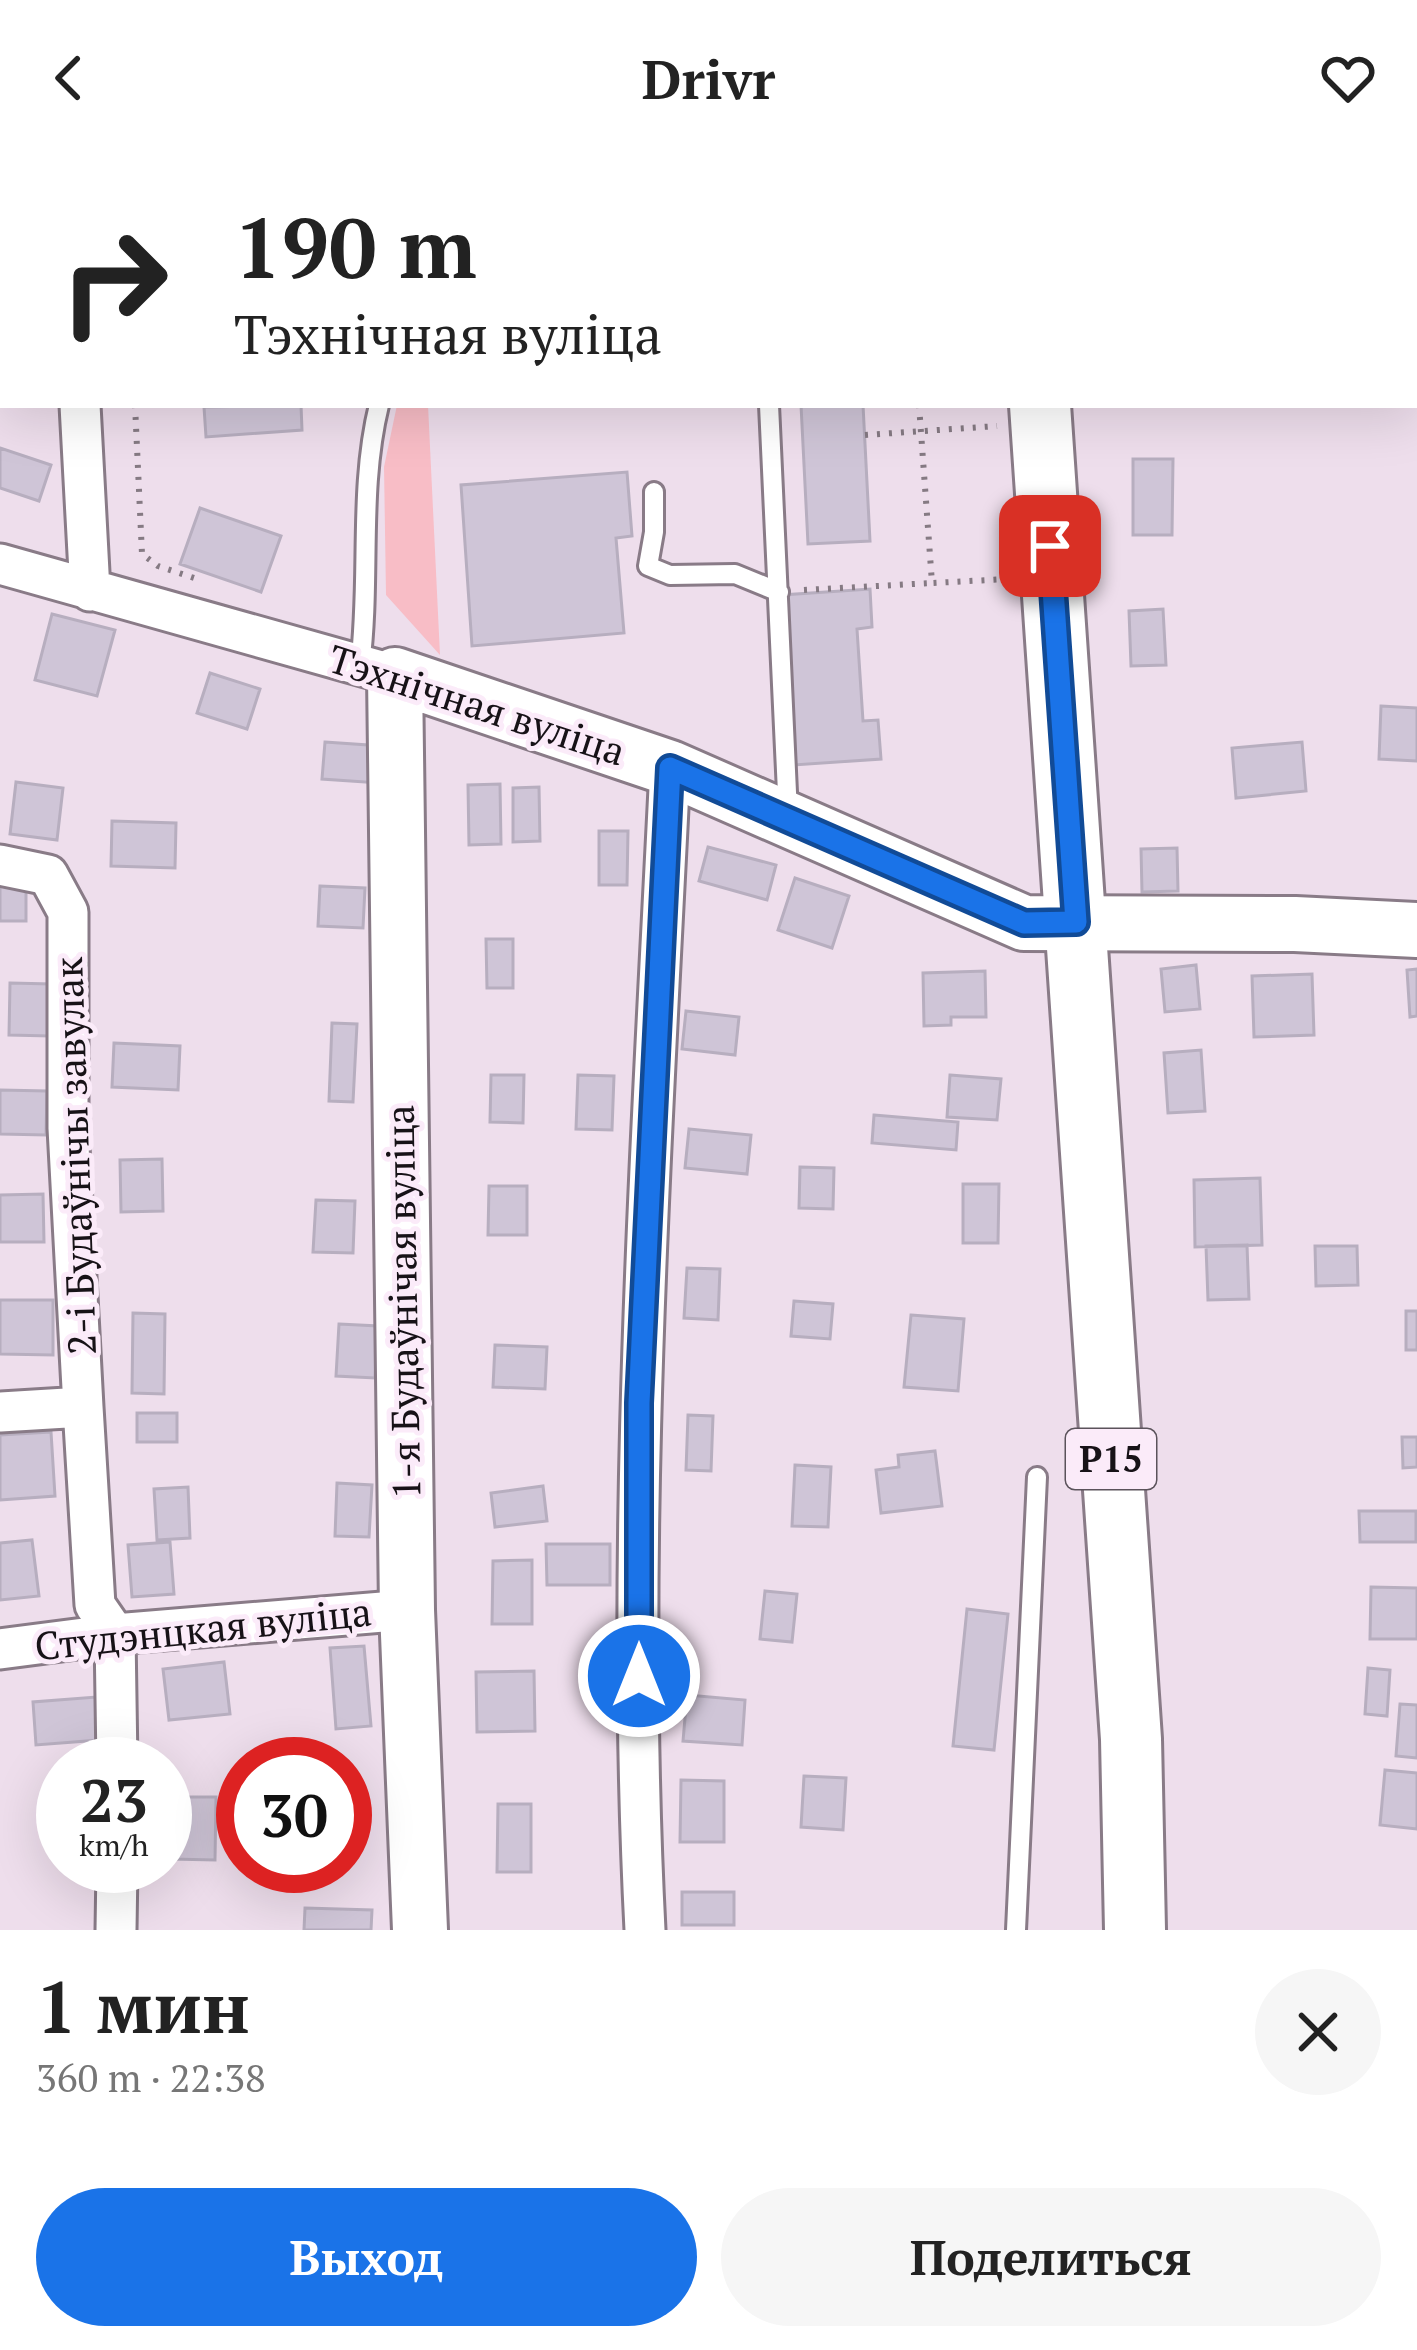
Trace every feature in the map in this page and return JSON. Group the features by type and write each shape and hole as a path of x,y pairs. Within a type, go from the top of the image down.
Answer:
{"main road":[{"name":"Р15","path":"1023,416 1076,922 1131,1739 1135,1930"}],"street":[{"path":"80,408 90,591"},
{"name":"Тэхнічная вуліца","path":"0,563 377,670 670,768 1024,923 1417,930"},
{"name":"1-я Будаўнічая вуліца","path":"377,670 420,1930"},
{"path":"645,1930 639,1812 639,1403 670,768"},
{"name":"2-і Будаўнічы завулак","path":"0,865 48,874 68,912 68,1129 83,1407 0,1412"},
{"path":"83,1407 95,1605 115,1634 117,1737"},
{"name":"Студэнцкая вуліца","path":"0,1649 115,1634 407,1610"},
{"path":"116,1930 117,1893"}],"lane":[{"path":"377,670 365,611 368,471 378,408"},
{"path":"770,408 788,822"},
{"path":"654,492 648,566 670,575 735,574 779,592"},
{"path":"1016,1930 1037,1477"}],"path":[{"path":"135,408 142,554 158,566 201,581"},
{"path":"919,408 932,583"},
{"path":"865,435 1023,416"},
{"path":"779,592 1013,578"}],"shaded area":[{"path":"396,408 428,408 440,655 386,595 384,467"}],"building":[{"path":"204,408 301,408 302,430 206,437"},
{"path":"801,408 863,408 870,541 808,544"},
{"path":"0,448 51,465 39,501 0,488"},
{"path":"1133,459 1173,459 1172,535 1133,535"},
{"path":"627,472 632,536 616,538 624,633 472,646 461,485"},
{"path":"200,508 281,536 261,592 180,564"},
{"path":"870,589 872,627 857,629 863,721 878,720 881,759 794,765 782,595"},
{"path":"1163,609 1166,665 1131,666 1129,611"},
{"path":"52,614 115,630 97,696 35,680"},
{"path":"210,673 260,689 247,729 197,713"},
{"path":"1381,706 1417,708 1417,761 1379,759"},
{"path":"325,742 382,746 379,783 322,779"},
{"path":"1302,742 1306,791 1236,798 1232,748"},
{"path":"16,782 63,788 57,840 10,834"},
{"path":"500,784 501,844 469,845 468,785"},
{"path":"539,787 540,841 513,842 513,788"},
{"path":"112,821 176,823 175,868 111,866"},
{"path":"599,831 628,831 627,885 599,885"},
{"path":"708,847 776,865 767,900 699,881"},
{"path":"1177,848 1178,891 1142,892 1141,849"},
{"path":"795,878 849,896 832,948 778,930"},
{"path":"0,879 26,880 26,921 0,921"},
{"path":"320,886 365,888 363,928 318,926"},
{"path":"486,939 513,939 513,988 487,988"},
{"path":"1196,965 1200,1009 1165,1012 1161,969"},
{"path":"1417,969 1417,1016 1410,1017 1407,970"},
{"path":"985,971 986,1017 951,1017 951,1025 924,1026 923,973"},
{"path":"1312,974 1314,1035 1254,1037 1252,976"},
{"path":"10,983 51,984 50,1036 9,1035"},
{"path":"686,1011 739,1017 735,1055 682,1049"},
{"path":"332,1023 357,1024 353,1102 329,1101"},
{"path":"114,1043 180,1046 178,1090 112,1087"},
{"path":"1201,1050 1205,1111 1168,1113 1164,1053"},
{"path":"491,1075 524,1075 523,1123 490,1122"},
{"path":"578,1075 614,1076 612,1130 576,1129"},
{"path":"950,1075 1001,1079 997,1120 947,1117"},
{"path":"0,1090 47,1091 46,1135 0,1134"},
{"path":"874,1115 958,1122 956,1150 872,1143"},
{"path":"689,1129 751,1135 747,1174 685,1168"},
{"path":"162,1159 163,1211 121,1212 120,1160"},
{"path":"800,1167 834,1168 833,1209 799,1208"},
{"path":"1260,1178 1262,1245 1195,1247 1194,1180"},
{"path":"963,1184 999,1184 998,1243 963,1243"},
{"path":"489,1186 527,1186 527,1235 488,1235"},
{"path":"43,1194 44,1242 0,1242 0,1195"},
{"path":"316,1200 355,1201 353,1253 313,1252"},
{"path":"1247,1245 1249,1299 1208,1300 1206,1246"},
{"path":"1315,1246 1357,1246 1358,1285 1316,1286"},
{"path":"687,1268 720,1269 718,1320 684,1318"},
{"path":"0,1300 53,1300 53,1355 0,1354"},
{"path":"794,1301 833,1304 830,1339 791,1336"},
{"path":"1406,1311 1417,1311 1417,1350 1406,1350"},
{"path":"133,1313 165,1314 164,1394 132,1393"},
{"path":"911,1315 964,1319 958,1391 904,1387"},
{"path":"339,1324 378,1326 375,1378 336,1376"},
{"path":"495,1345 547,1347 545,1389 493,1387"},
{"path":"137,1413 177,1413 177,1442 137,1442"},
{"path":"688,1415 713,1416 711,1471 686,1470"},
{"path":"51,1432 55,1496 0,1500 0,1435"},
{"path":"1402,1437 1417,1437 1417,1467 1403,1468"},
{"path":"935,1451 942,1506 881,1513 876,1470 899,1467 898,1455"},
{"path":"795,1465 831,1467 828,1527 792,1526"},
{"path":"337,1483 372,1485 369,1537 335,1536"},
{"path":"543,1486 547,1521 495,1527 491,1493"},
{"path":"188,1487 190,1538 157,1540 154,1489"},
{"path":"1359,1511 1416,1511 1416,1542 1360,1542"},
{"path":"32,1540 39,1596 0,1600 0,1543"},
{"path":"170,1542 174,1594 132,1597 128,1545"},
{"path":"546,1544 610,1544 610,1585 547,1585"},
{"path":"532,1560 532,1624 492,1624 493,1561"},
{"path":"1371,1587 1417,1588 1417,1639 1370,1639"},
{"path":"765,1591 797,1594 792,1642 760,1639"},
{"path":"967,1609 1008,1614 994,1750 953,1746"},
{"path":"364,1646 371,1726 336,1729 330,1648"},
{"path":"224,1662 230,1714 169,1720 163,1669"},
{"path":"1368,1668 1390,1670 1387,1716 1365,1714"},
{"path":"534,1671 535,1731 477,1732 476,1672"},
{"path":"687,1695 745,1700 742,1745 683,1741"},
{"path":"96,1697 99,1737 36,1737 36,1745 33,1702"},
{"path":"1400,1704 1417,1705 1417,1758 1396,1756"},
{"path":"1385,1770 1417,1773 1417,1829 1380,1825"},
{"path":"804,1776 846,1778 843,1830 801,1827"},
{"path":"681,1780 724,1781 724,1842 680,1842"},
{"path":"192,1797 216,1797 215,1860 192,1859"},
{"path":"498,1804 531,1804 531,1872 497,1872"},
{"path":"682,1892 734,1892 734,1925 682,1925"},
{"path":"305,1908 372,1910 371,1930 304,1930"}],"route":[{"path":"639,1676 639,1403 670,768 1024,923 1076,922 1050,546"}]}
